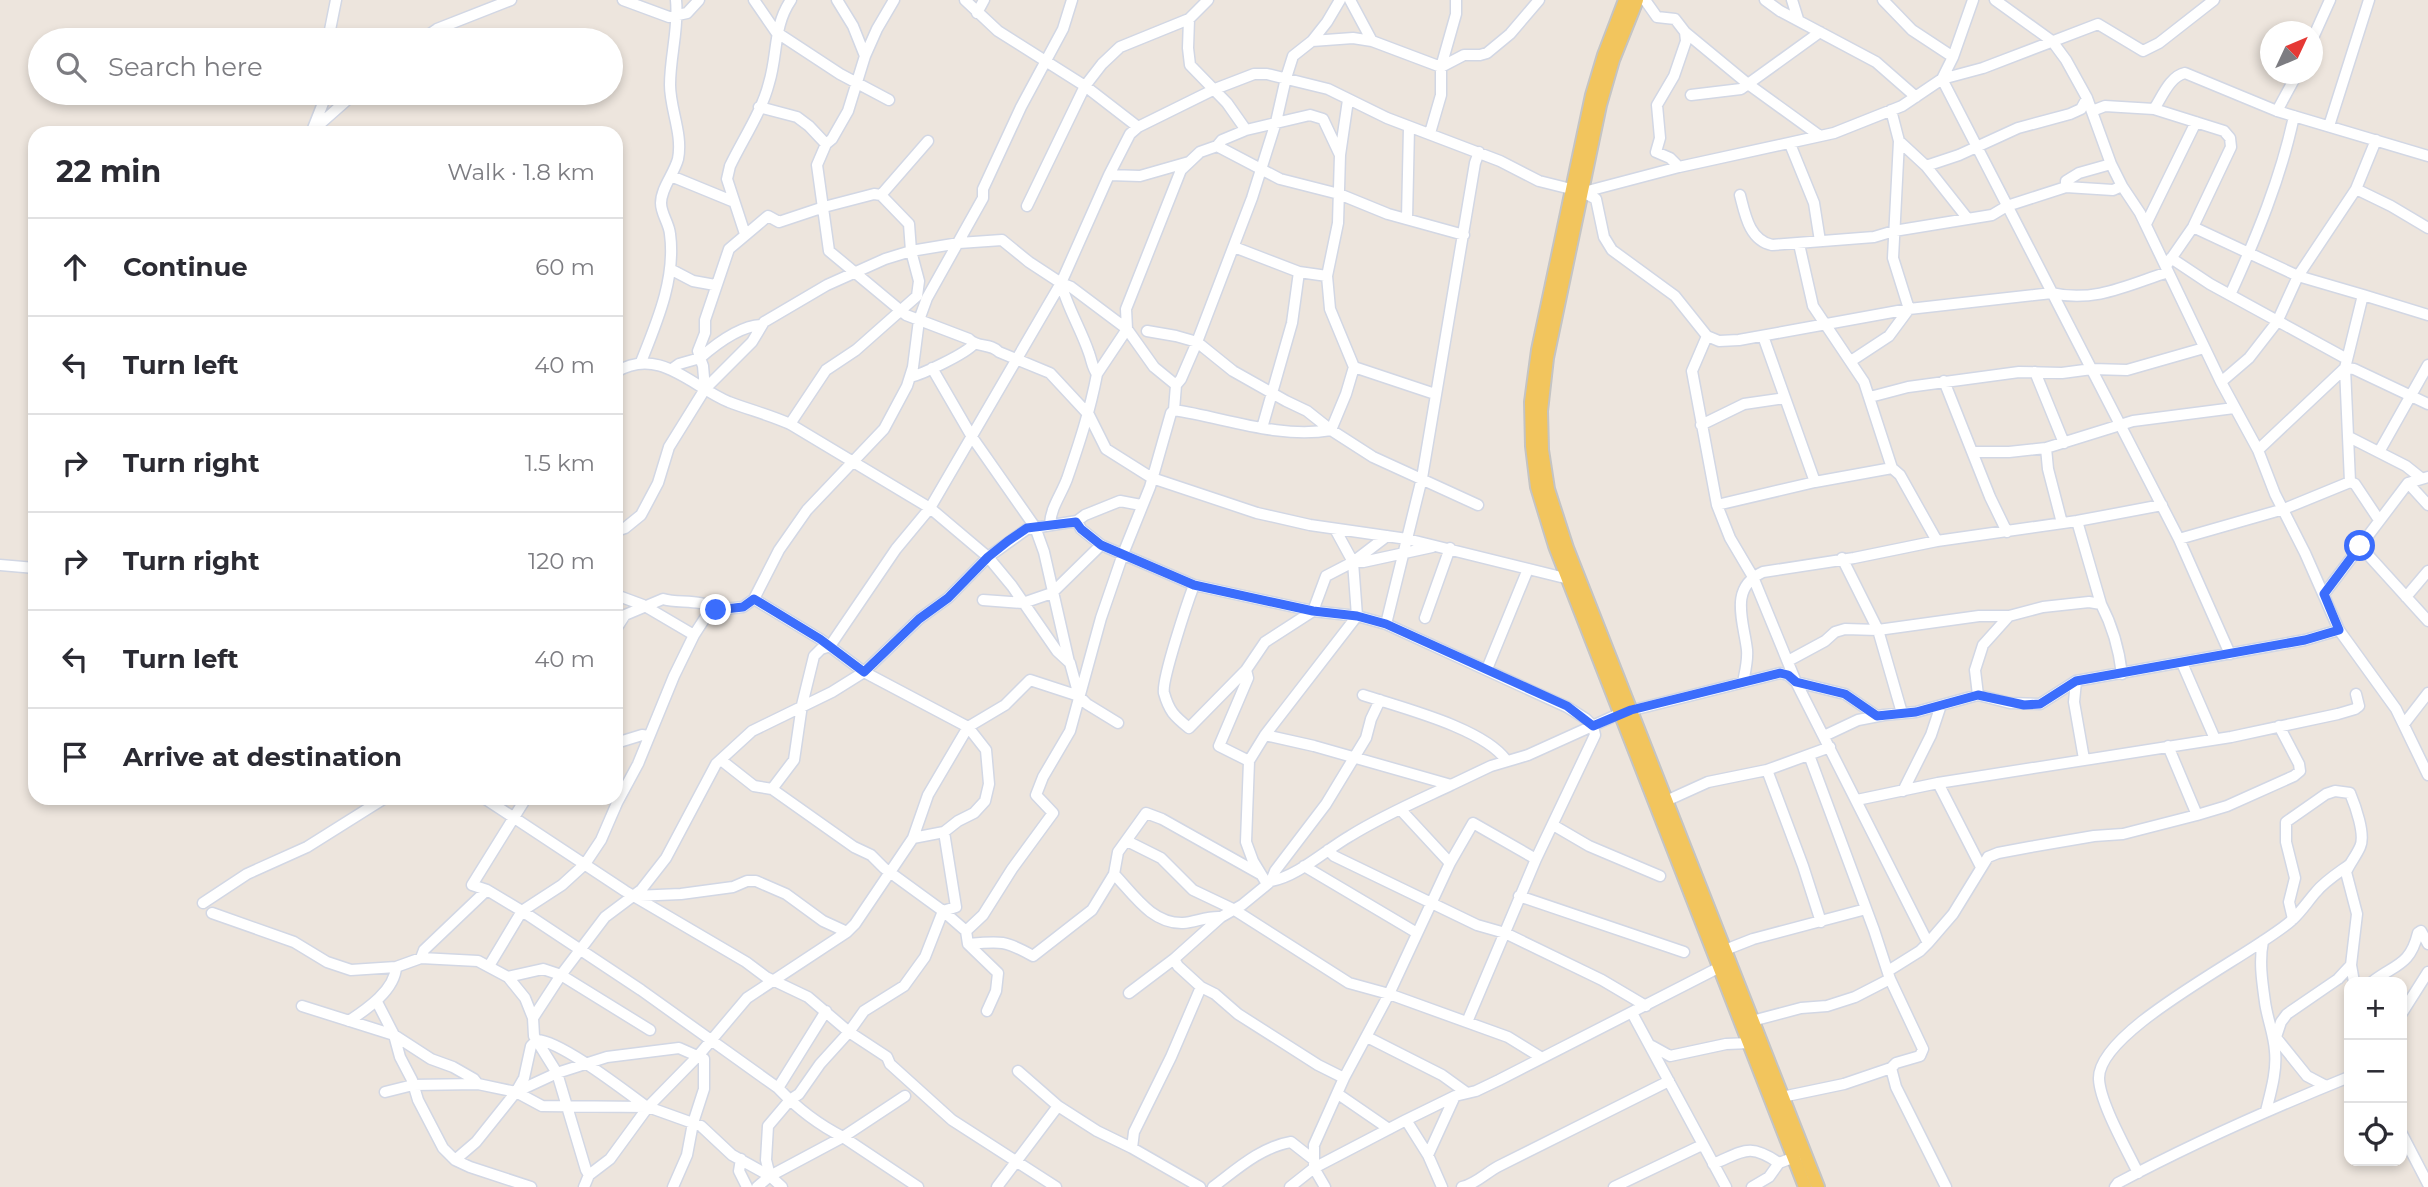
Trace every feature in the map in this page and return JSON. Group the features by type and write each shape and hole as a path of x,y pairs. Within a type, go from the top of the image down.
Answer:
{"main road":[{"path":"1625,0 1592,95 1547,358 1541,411 1542,450 1548,489 1720,967 1799,1156 1818,1187"},
{"path":"1637,0 1613,60 1538,350 1531,402 1532,446 1537,487 1548,526 1569,579 1666,801 1782,1097 1805,1187"}],"street":[{"path":"330,28 336,0"},
{"path":"440,28 512,0"},
{"path":"623,0 669,17 687,13 699,0"},
{"path":"640,362 660,316 670,269 670,232 660,206 678,157 677,118 670,86 678,17 676,0"},
{"path":"754,0 776,32 840,74 889,100"},
{"path":"745,234 727,179 730,166 769,83 776,32 785,9 792,0"},
{"path":"837,0 853,26 864,56"},
{"path":"894,0 864,56 848,111 832,139 826,144 817,165 829,251 853,272 899,309 919,320 969,339 974,344 995,348 1050,373 1089,415 1106,449 1152,478 1257,513 1335,529 1407,538 1569,579"},
{"path":"965,0 998,31 1085,86 1138,127"},
{"path":"977,13 984,0"},
{"path":"623,792 639,764 648,736 694,635 705,618 716,610 743,607 754,599 779,550 807,510 884,429 910,377 919,320 927,298 983,198 984,189 1003,146 1063,29 1072,0"},
{"path":"1027,206 1085,86 1102,64 1120,47 1189,19 1208,0"},
{"path":"966,931 983,915 1012,869 1053,813 1036,795 1043,777 1070,731 1101,618 1174,410 1176,385 1197,342 1234,247 1276,122 1293,56 1312,41 1340,0"},
{"path":"1350,0 1372,41"},
{"path":"1430,133 1441,95 1441,67 1456,14 1456,0"},
{"path":"1312,41 1353,38 1372,41 1441,67 1464,55 1487,53 1510,34 1539,0"},
{"path":"1645,0 1657,17 1675,19 1685,32 1748,85 1820,136"},
{"path":"1765,0 1780,11 1881,65 1916,97"},
{"path":"1792,0 1798,19"},
{"path":"1883,0 1912,30 1953,57"},
{"path":"1942,79 1953,57 1973,0"},
{"path":"1995,0 2052,41 2066,60 2087,98 2122,186 2168,265 2204,348 2258,450 2275,494 2339,630 2396,709 2428,775"},
{"path":"1577,191 1790,144 1857,125 1916,97 1942,79 1983,68 2098,24 2143,51 2159,43 2214,0"},
{"path":"2321,21 2330,0"},
{"path":"2329,126 2369,0"},
{"path":"1189,19 1190,65 1214,89 1246,130"},
{"path":"1679,167 1669,157 1656,152 1660,138 1657,105 1674,76 1686,41 1685,32"},
{"path":"1691,95 1736,90 1748,85 1820,32"},
{"path":"772,789 794,760 802,705 814,656 821,649 830,646 896,549 930,508 1060,283 1109,175 1130,134 1138,127 1214,89 1254,74 1286,78 1328,89 1409,127 1479,152 1539,181 1596,199 1607,243 1675,296 1707,336 1728,342 1909,309 2052,293 2072,298 2094,297 2168,265 2193,227 2231,147 2230,138 2224,131 2154,109 2105,106 2092,111"},
{"path":"2154,109 2178,75 2185,74 2294,117 2428,156"},
{"path":"1942,79 2162,505 2230,654"},
{"path":"2277,111 2292,84"},
{"path":"1926,166 1959,155 2018,128 2070,114 2081,109 2087,98"},
{"path":"1331,430 1354,367 1330,309 1327,276 1338,223 1340,155 1348,100"},
{"path":"314,126 322,105"},
{"path":"319,126 342,105"},
{"path":"759,107 797,117 826,144"},
{"path":"1891,110 1899,141 1894,258 1909,309"},
{"path":"1050,524 1051,512 1065,484 1089,415 1097,374 1126,329 1126,309 1181,170 1200,152 1217,146 1222,140 1246,130 1310,115 1323,119 1340,155"},
{"path":"2230,295 2249,253 2287,151 2294,117"},
{"path":"2146,224 2196,122"},
{"path":"1408,219 1409,127"},
{"path":"2221,382 2249,358 2277,323 2298,276 2356,189 2376,140"},
{"path":"881,195 928,141"},
{"path":"1899,141 1926,166 1968,219"},
{"path":"1790,144 1814,203 1820,241"},
{"path":"1217,146 1280,178 1339,194 1408,219 1464,235"},
{"path":"1386,624 1422,478 1479,152"},
{"path":"1109,175 1140,176 1190,162"},
{"path":"2066,187 2066,181 2079,173 2111,163"},
{"path":"671,176 732,201"},
{"path":"1740,195 1746,220 1761,241 1772,245 1874,237 1894,231 1992,215 2007,206 2066,187 2113,190 2122,186"},
{"path":"2356,189 2391,205 2428,228"},
{"path":"705,388 703,366 698,351 705,333 705,320 715,285 729,249 768,216 779,222 824,207 874,194 881,195 909,224 911,251 919,281 917,296 899,309 856,350 826,370 790,424"},
{"path":"2193,227 2298,276 2428,314"},
{"path":"623,529 641,515 658,483 669,447 705,388 752,342 761,325 853,272 911,251 987,240 1007,242 1029,262 1060,283 1071,286 1126,329 1154,367 1176,385"},
{"path":"1799,244 1813,306 1852,361 1870,397 1892,468 1900,475 1937,541"},
{"path":"1234,247 1299,272 1327,276"},
{"path":"2168,265 2230,295 2354,369 2428,404"},
{"path":"670,269 693,281 715,285"},
{"path":"1262,428 1292,323 1299,272"},
{"path":"1060,283 1097,374"},
{"path":"2350,482 2346,363 2363,295"},
{"path":"1852,361 1889,336 1909,309"},
{"path":"672,369 700,358 722,340 754,325 761,325"},
{"path":"1147,331 1197,342 1233,370 1307,411 1373,457 1478,505"},
{"path":"1707,336 1692,371 1717,505 1730,538 1753,577 1796,682 1928,943"},
{"path":"1763,336 1815,482"},
{"path":"910,377 926,373 974,344"},
{"path":"1870,397 1908,387 2019,372 2127,370 2204,348"},
{"path":"623,366 640,362 672,369 728,402 769,414 790,424 930,508 988,557 1057,651 1069,663"},
{"path":"2258,450 2346,363"},
{"path":"2379,452 2413,396 2428,365"},
{"path":"1354,367 1435,394"},
{"path":"932,368 972,437 1034,527 1044,552 1079,696"},
{"path":"2035,372 2064,443"},
{"path":"1944,381 1990,497 2007,532"},
{"path":"1700,425 1744,404 1785,398"},
{"path":"1974,452 2046,448 2120,425 2234,408"},
{"path":"1174,410 1299,433 1331,430"},
{"path":"2349,438 2425,478"},
{"path":"2046,448 2048,469 2062,523"},
{"path":"1717,505 1815,482 1892,468"},
{"path":"2324,594 2408,483 2425,478"},
{"path":"2179,539 2284,509 2350,482 2355,484 2379,520"},
{"path":"2408,483 2428,505"},
{"path":"533,1018 561,975 605,917 634,896 666,858 716,764 752,731 832,692 864,672 919,619 948,598 988,557 1027,528 1076,522 1085,515 1120,501 1141,505"},
{"path":"1743,682 1747,650 1740,604 1747,584 1763,572 2162,505"},
{"path":"2077,521 2101,604 2109,618 2119,648 2122,674"},
{"path":"1076,522 1101,545 1194,585 1386,624 1567,706 1593,726 1595,735 1519,896 1468,1022"},
{"path":"1269,883 1252,861 1246,842 1249,761 1265,735 1357,616 1353,562 1335,529"},
{"path":"1194,585 1163,691 1170,713 1189,728 1246,670 1265,642 1313,611 1326,576 1353,562 1387,536"},
{"path":"983,600 1023,603 1052,593 1101,545"},
{"path":"1353,562 1436,546"},
{"path":"2360,546 2428,621"},
{"path":"1425,618 1450,548"},
{"path":"1842,558 1878,631 1902,713"},
{"path":"0,565 28,567"},
{"path":"1487,669 1528,569"},
{"path":"2406,597 2428,571"},
{"path":"623,598 643,605 694,635"},
{"path":"623,618 643,605 663,599 680,599 712,606 716,610"},
{"path":"754,599 830,646 864,672 968,727 986,750 989,784 985,801 974,813 944,832 913,838"},
{"path":"1788,661 1844,629 1878,631 1979,616 2009,617 2043,607 2089,602 2101,604"},
{"path":"1978,695 1975,670 1983,645 2009,617"},
{"path":"1824,736 1858,720 1941,705 1978,695 2017,704 2040,704 2076,681 2305,640 2339,630"},
{"path":"2182,663 2216,739"},
{"path":"1246,670 1248,678 1219,746 1249,761"},
{"path":"1129,993 1174,959 1221,917 1242,905 1269,883 1304,866 1400,809 1506,760 1528,755 1626,711 1780,673 1788,675 1796,682 1845,694 1877,716"},
{"path":"584,1187 589,1175 610,1159 648,1107 698,1056 747,998 847,932 913,838 928,795 968,727 1005,705 1030,680 1079,696 1118,723"},
{"path":"2076,681 2074,702 2084,759"},
{"path":"2404,724 2428,693"},
{"path":"1857,800 1938,783 2216,739 2279,726 2355,709 2359,706 2356,694"},
{"path":"1363,695 1460,728 1489,743 1506,760"},
{"path":"1269,883 1275,871 1326,804 1367,738 1371,719 1380,701"},
{"path":"1903,790 1931,735 1941,705"},
{"path":"1752,1021 1801,1008 1827,1006 1855,997 1889,975 1920,951 1953,914 1988,857 2094,836 2123,834 2197,815 2227,806 2294,776 2300,771 2279,726"},
{"path":"623,741 642,735 648,736"},
{"path":"1265,735 1451,785"},
{"path":"2168,746 2197,815"},
{"path":"1666,801 1709,782 1767,769 1830,747"},
{"path":"1782,1097 1844,1084 1891,1068 1896,1063 1920,1056 1923,1049 1889,975 1809,755"},
{"path":"721,760 754,786 772,789 871,855 966,931 968,944 999,973 996,992 987,1011"},
{"path":"1767,769 1821,922"},
{"path":"1938,783 1980,867"},
{"path":"2292,919 2289,902 2295,877 2286,842 2286,822 2326,794 2335,791 2350,793 2359,819 2361,846 2346,872 2357,914 2351,965 2353,977"},
{"path":"203,903 247,874 307,847 373,805"},
{"path":"494,805 634,896 772,980 808,997 849,1032 887,1057 890,1064 952,1120 1056,1187"},
{"path":"522,805 472,885 487,890 522,911 641,990 778,1088 830,1130 918,1187"},
{"path":"489,966 522,911 562,885 585,864 601,840 616,805"},
{"path":"1400,809 1450,863"},
{"path":"968,944 1010,943 1033,956 1092,910 1114,874 1118,852 1142,817 1148,813 1261,874"},
{"path":"1314,1164 1314,1145 1344,1078 1390,994 1450,863 1473,823 1536,859"},
{"path":"1553,825 1589,846 1660,876"},
{"path":"943,911 956,907 944,832"},
{"path":"1127,841 1161,858 1194,890 1233,909 1349,983 1390,994 1508,1037 1542,1058"},
{"path":"1328,850 1334,856 1476,925 1505,933 1602,980 1646,1006"},
{"path":"2137,1172 2102,1093 2099,1079 2106,1058 2117,1042 2175,996 2263,941 2292,919 2318,889 2349,865"},
{"path":"1304,866 1417,933"},
{"path":"1114,874 1154,915 1166,921 1188,923 1209,916 1221,917"},
{"path":"634,896 681,894 756,881 780,890 823,921 847,932"},
{"path":"421,958 424,950 487,890"},
{"path":"1519,896 1684,951"},
{"path":"1724,950 1754,939 1866,909"},
{"path":"770,1176 766,1160 768,1126 790,1100 799,1094 864,1011 904,986 925,957 943,911"},
{"path":"212,913 294,942 327,962 351,970 396,967 421,958 467,960 489,966 508,977 525,998 533,1018 534,1036 557,1073 589,1175"},
{"path":"2381,977 2402,964 2421,931 2428,944"},
{"path":"2263,941 2260,958 2276,1059 2266,1111"},
{"path":"1174,959 1201,987 1215,994 1238,1014 1318,1065 1344,1078"},
{"path":"2274,1034 2287,1014 2338,978 2351,965"},
{"path":"349,1021 377,1002 396,975 396,967"},
{"path":"1290,1187 1314,1164 1455,1096 1476,1091 1720,967"},
{"path":"508,977 543,969 561,975 650,1030"},
{"path":"2391,971 2391,977"},
{"path":"2407,1005 2428,972"},
{"path":"1132,1147 1134,1132 1171,1057 1201,987"},
{"path":"377,1002 394,1035 400,1058 443,1148 455,1160 470,1167 531,1187"},
{"path":"303,1006 394,1035 431,1059 474,1079 478,1084"},
{"path":"778,1088 826,1011"},
{"path":"1632,1013 1726,1187"},
{"path":"2274,1034 2307,1076 2326,1086"},
{"path":"1367,1037 1442,1075 1466,1093"},
{"path":"455,1160 476,1142 516,1092 524,1078 531,1046 537,1040 546,1040 585,1063 648,1107 701,1126 732,1156 770,1176 782,1187"},
{"path":"1651,1045 1670,1056 1750,1043"},
{"path":"516,1092 557,1073 607,1057 679,1048 704,1059 704,1089 693,1123 688,1155 673,1187"},
{"path":"1662,1069 1670,1056"},
{"path":"1891,1068 1896,1087 1946,1187"},
{"path":"1018,1071 1058,1106 1097,1131 1132,1147 1200,1187"},
{"path":"2115,1187 2137,1172 2266,1111 2344,1079"},
{"path":"1466,1187 1496,1167 1563,1136 1668,1081"},
{"path":"385,1092 413,1085 478,1084 516,1092 542,1106 648,1107"},
{"path":"1338,1094 1389,1129"},
{"path":"757,1187 770,1176 843,1137 905,1096"},
{"path":"1428,1155 1455,1096"},
{"path":"997,1187 1058,1106"},
{"path":"1406,1119 1444,1187 1454,1187"},
{"path":"1213,1187 1264,1151 1277,1144 1291,1142 1314,1164 1325,1187"},
{"path":"1614,1187 1702,1144"},
{"path":"2407,1144 2428,1184"},
{"path":"1713,1164 1741,1150 1756,1151 1779,1163"},
{"path":"1752,1187 1769,1177 1779,1163 1799,1156"},
{"path":"741,1159 740,1171 747,1187"},
{"path":"1936,1169 1937,1187"}],"route":[{"path":"716,610 743,607 754,599 820,639 864,672 919,619 948,598 988,557 1008,541 1027,528 1076,522 1101,545 1194,585 1386,624 1567,706 1593,726 1631,710 1780,673 1788,675 1796,682 1845,694 1877,716 1916,712 1978,695 2010,703 2040,704 2076,681 2305,640 2339,630 2324,594 2360,546"}]}
